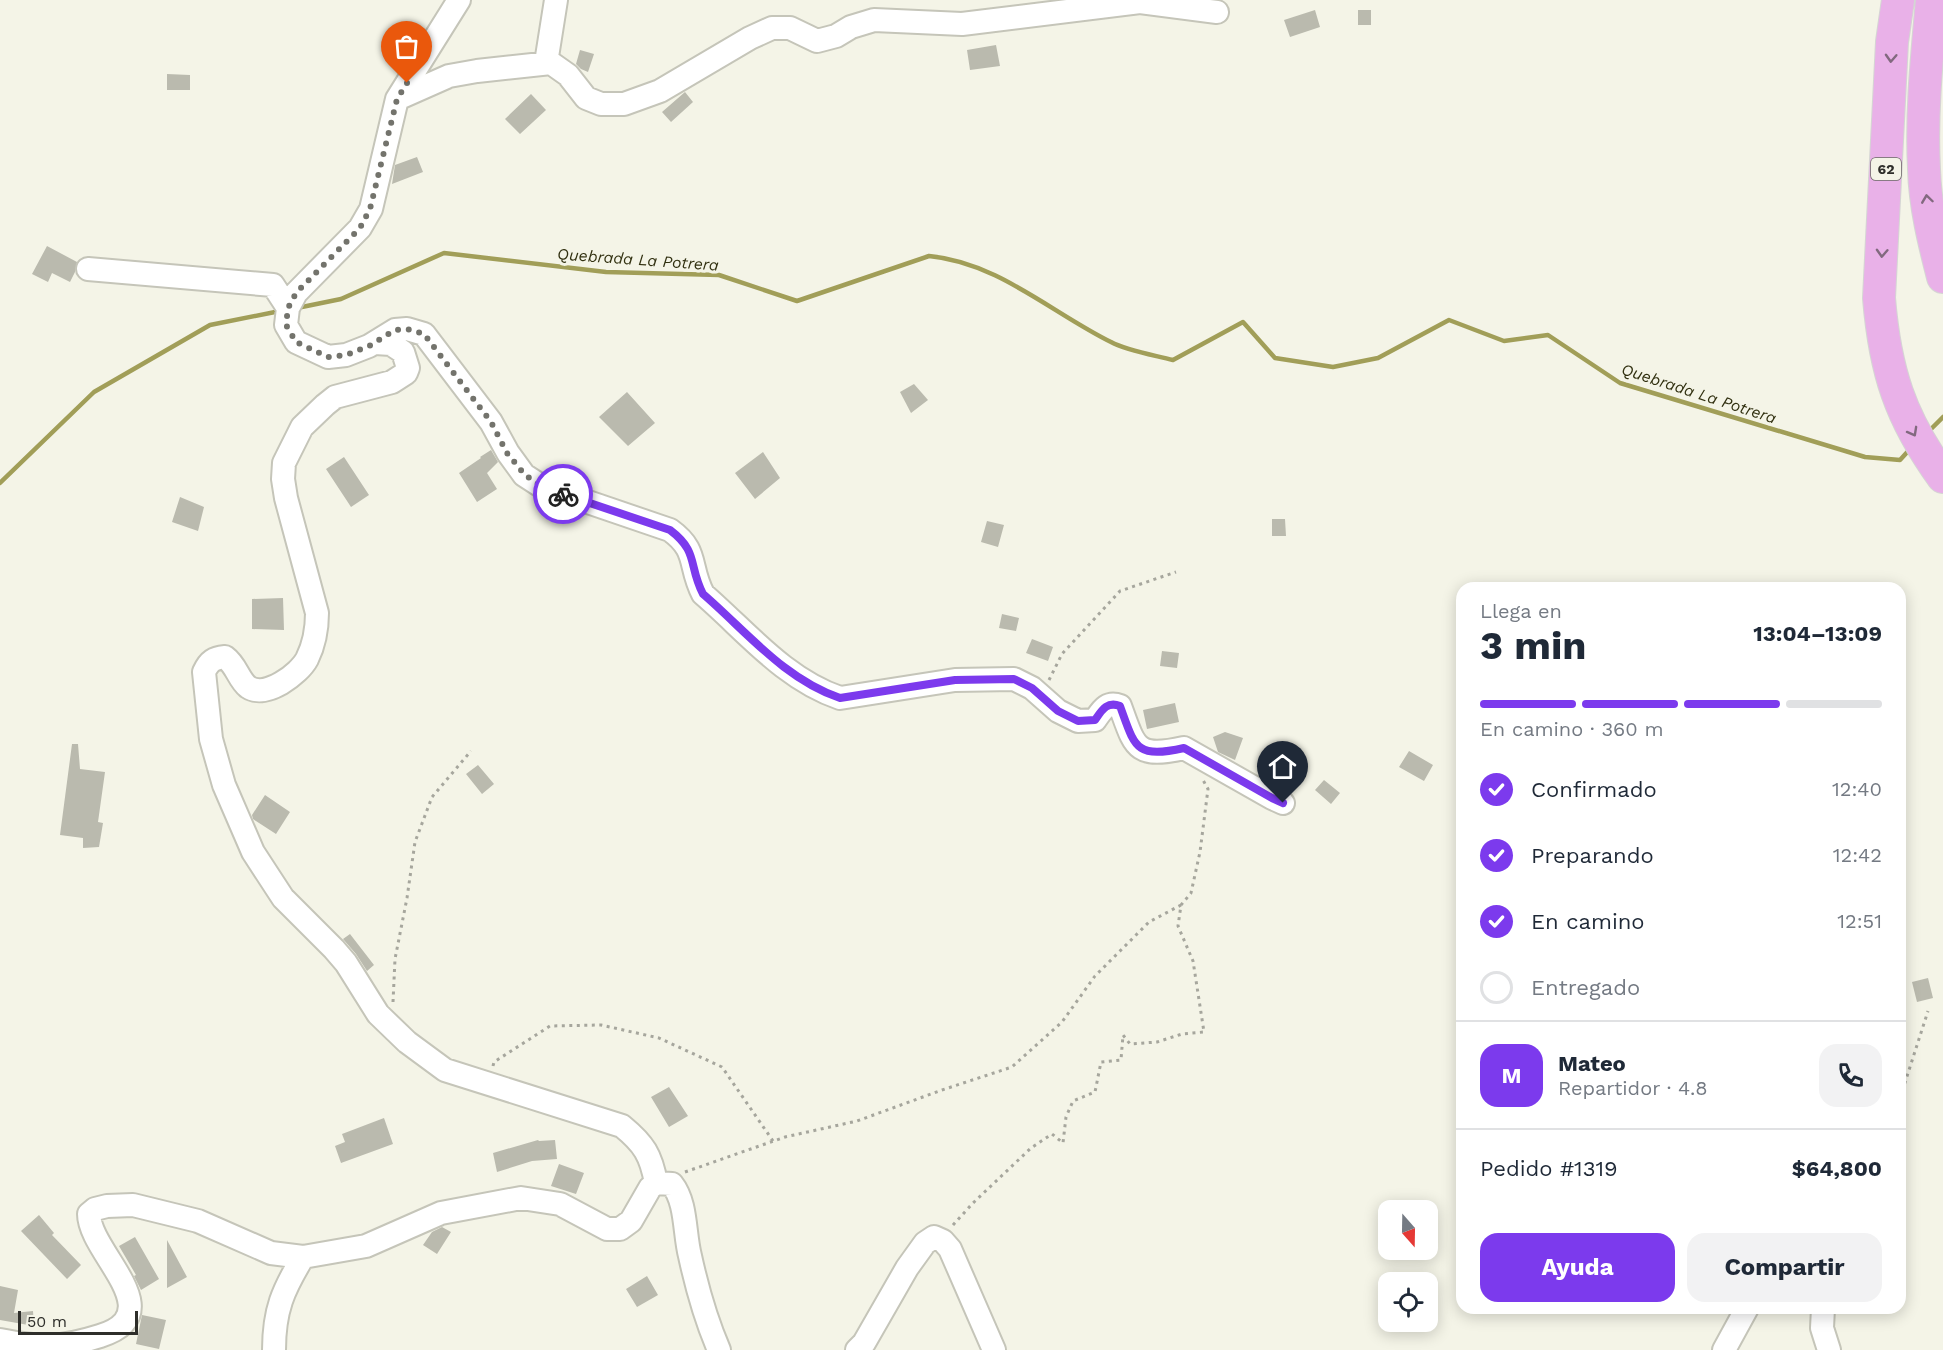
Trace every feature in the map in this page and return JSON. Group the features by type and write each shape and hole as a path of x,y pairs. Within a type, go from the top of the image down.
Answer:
{"highway":[{"name":"62","path":"1898,0 1892,42 1879,298 1882,338 1892,383 1908,424 1943,477"},
{"path":"1932,0 1924,103 1924,171 1932,231 1943,277"}],"street":[{"path":"287,316 296,293 360,228 366,218 397,99 459,0"},
{"path":"546,63 556,0"},
{"path":"397,99 449,76 477,70 551,63 568,75 586,98 601,104 624,104 660,91 750,38 772,28 790,28 817,41 836,36 851,27 874,20 962,24 1140,2 1217,12"},
{"path":"88,269 273,285 296,342 328,357 346,355 375,343 395,330 407,329 424,334 491,422 507,453 525,475 541,486 670,530 685,543 690,552 695,578 703,594 795,677 824,693 840,698 955,680 1014,679 1042,695 1058,711 1078,721 1095,720 1107,705 1113,703 1120,706 1132,741 1144,751 1162,753 1184,748 1283,803"},
{"path":"375,343 391,344 403,352 408,368 406,373 392,382 335,397 302,427 284,463 283,479 286,498 317,613 317,626 307,660 291,677 260,691 248,687 233,663 225,657 214,658 204,672 211,739 224,785 253,852 283,898 334,949 346,963 378,1014 407,1042 445,1070 622,1126 640,1141 664,1183 679,1193 689,1254 709,1326 719,1350"},
{"path":"0,1340 30,1346 59,1347 116,1331 129,1317 130,1299 89,1224 89,1214 95,1209 107,1206 133,1204 198,1221 271,1253 303,1257 366,1246 441,1213 520,1198 560,1204 608,1229 620,1229 632,1221 650,1188 664,1183"},
{"path":"857,1350 864,1344 907,1268 925,1244 934,1237 943,1241 950,1249 994,1350"},
{"path":"274,1350 277,1312 288,1282 303,1257"},
{"path":"1724,1350 1744,1314"},
{"path":"1823,1314 1822,1328 1829,1350"}],"path":[{"path":"1042,695 1062,654 1120,591 1176,572"},
{"path":"664,1183 684,1172 773,1141 857,1121 1012,1067 1062,1023 1095,976 1149,922 1181,905 1191,893 1200,852 1208,789 1184,748"},
{"path":"393,1028 395,959 415,842 432,797 471,752"},
{"path":"938,1239 1031,1148 1052,1134 1063,1143 1066,1117 1073,1101 1095,1092 1101,1062 1121,1060 1123,1035 1130,1044 1157,1042 1182,1034 1204,1032 1193,961 1178,926 1181,905"},
{"path":"1906,1079 1928,1011"},
{"path":"488,1084 494,1062 550,1026 601,1025 659,1038 722,1067 773,1141"}],"building":[{"path":"1315,10 1320,27 1290,37 1284,20"},
{"path":"1358,10 1371,10 1371,25 1358,25"},
{"path":"996,45 1000,66 970,70 967,50"},
{"path":"580,50 594,54 588,72 576,64"},
{"path":"167,74 190,75 190,90 167,90"},
{"path":"685,92 693,102 671,122 662,112"},
{"path":"531,94 546,110 520,134 505,119"},
{"path":"417,157 423,172 392,184 395,165"},
{"path":"47,246 77,262 70,282 52,273 48,282 32,274"},
{"path":"914,384 928,400 911,413 900,392"},
{"path":"627,392 655,423 628,446 599,417"},
{"path":"491,450 498,462 487,473 497,489 477,502 459,473"},
{"path":"763,452 780,478 755,499 735,473"},
{"path":"344,457 369,495 351,507 326,469"},
{"path":"180,497 204,507 198,531 172,522"},
{"path":"1272,519 1285,519 1286,536 1272,536"},
{"path":"987,521 1004,525 998,547 981,542"},
{"path":"283,598 284,630 252,629 252,599"},
{"path":"1002,614 1019,618 1016,631 999,628"},
{"path":"1032,639 1053,647 1048,661 1026,653"},
{"path":"1162,651 1179,653 1177,668 1160,666"},
{"path":"1175,703 1179,722 1147,729 1143,710"},
{"path":"1225,732 1243,738 1235,760 1218,752 1213,737"},
{"path":"72,744 78,744 80,769 105,772 98,822 103,823 99,847 83,848 83,838 60,835"},
{"path":"1409,751 1433,765 1424,781 1399,767"},
{"path":"478,765 494,784 482,794 466,774"},
{"path":"1324,780 1340,793 1331,804 1315,790"},
{"path":"265,795 290,812 276,834 253,819 252,815"},
{"path":"350,934 374,965 367,971 343,939"},
{"path":"1928,978 1933,998 1917,1002 1912,982"},
{"path":"669,1087 688,1116 669,1127 651,1097"},
{"path":"384,1118 393,1144 341,1163 335,1146 345,1142 342,1134"},
{"path":"538,1140 555,1140 557,1159 532,1161 497,1172 493,1153"},
{"path":"559,1164 584,1173 576,1194 551,1186"},
{"path":"39,1215 54,1233 52,1235 81,1265 67,1279 21,1231"},
{"path":"442,1227 451,1232 437,1254 423,1245 432,1232"},
{"path":"135,1237 159,1279 141,1290 134,1276 136,1275 119,1246"},
{"path":"167,1240 187,1277 167,1288"},
{"path":"647,1276 658,1295 637,1307 626,1289"},
{"path":"0,1286 18,1290 14,1313 33,1311 34,1326 0,1320"},
{"path":"142,1315 166,1320 159,1349 136,1344"}],"waterway":[{"name":"Quebrada La Potrera","path":"297,308 341,299 444,253 606,272 719,275 797,301 929,256 954,260 978,268 1023,290 1111,342 1173,360 1243,322 1275,358 1333,367 1378,358 1449,320 1504,341 1548,335 1620,383 1865,457 1900,460 1910,449"},
{"name":"Quebrada La Potrera","path":"0,483 94,392 210,325 280,311"},
{"name":"Quebrada La Potrera","path":"1927,433 1943,417"}],"way so far":[{"path":"407,83 397,99 370,209 360,228 296,293 288,308 286,325 296,342 328,357 346,355 369,346 395,330 407,329 424,334 491,422 507,453 525,475 541,486 563,494"}],"route":[{"path":"563,494 670,530 677,535 690,552 695,578 703,594 795,677 824,693 840,698 857,697 955,680 1014,679 1042,695 1058,711 1078,721 1095,720 1107,705 1113,703 1120,706 1132,741 1144,751 1162,753 1184,748 1283,803"}]}
